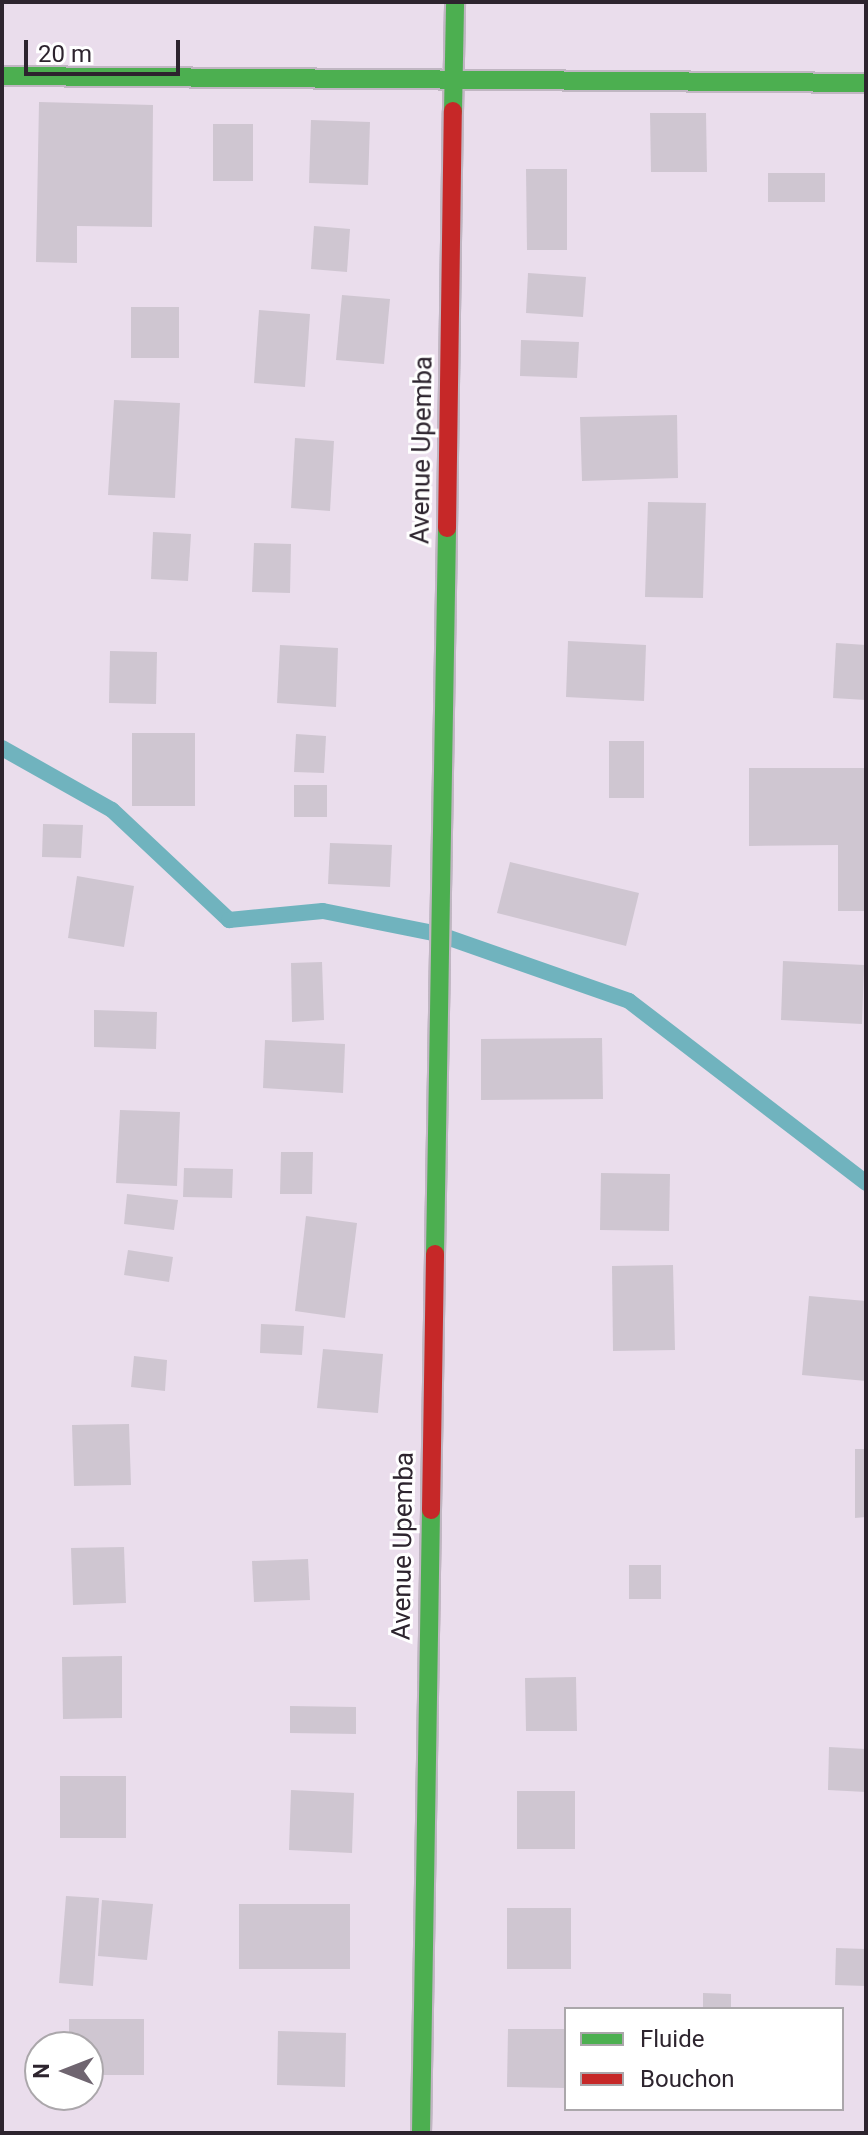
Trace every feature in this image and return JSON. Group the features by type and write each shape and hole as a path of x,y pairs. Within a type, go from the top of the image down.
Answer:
{"street":[{"name":"Avenue Upemba","path":"421,2133 436,959 440,899 455,2"},
{"path":"2,76 866,83"}],"building":[{"path":"39,102 153,105 152,227 77,226 77,263 36,262"},
{"path":"650,113 706,113 707,172 651,172"},
{"path":"311,120 370,122 368,185 309,183"},
{"path":"213,124 253,124 253,181 213,181"},
{"path":"526,169 567,169 567,250 527,250"},
{"path":"768,173 825,173 825,202 768,202"},
{"path":"314,226 350,229 347,272 311,269"},
{"path":"528,273 586,277 583,317 526,313"},
{"path":"342,295 390,299 384,364 336,360"},
{"path":"131,307 179,307 179,358 131,358"},
{"path":"259,310 310,314 305,387 254,383"},
{"path":"521,340 579,342 577,378 520,376"},
{"path":"114,400 180,403 175,498 108,495"},
{"path":"677,415 678,478 582,481 580,417"},
{"path":"295,438 334,441 330,511 291,508"},
{"path":"648,502 706,503 703,598 645,597"},
{"path":"153,532 191,534 188,581 151,579"},
{"path":"254,543 291,544 290,593 252,592"},
{"path":"568,641 646,645 644,701 566,697"},
{"path":"836,643 866,645 866,700 833,698"},
{"path":"280,645 338,648 336,707 277,703"},
{"path":"110,651 157,652 156,704 109,703"},
{"path":"132,733 195,733 195,806 132,806"},
{"path":"296,734 326,736 324,773 294,772"},
{"path":"609,741 644,741 644,798 609,798"},
{"path":"749,768 866,768 866,911 838,911 838,845 749,846"},
{"path":"294,785 327,785 327,817 294,817"},
{"path":"43,824 83,825 81,858 42,857"},
{"path":"330,843 392,845 390,887 328,884"},
{"path":"510,862 639,893 626,946 497,913"},
{"path":"77,876 134,886 124,947 68,938"},
{"path":"783,961 864,965 862,1024 781,1020"},
{"path":"322,962 324,1020 292,1022 291,963"},
{"path":"94,1010 157,1012 156,1049 94,1047"},
{"path":"602,1038 603,1099 481,1100 481,1039"},
{"path":"265,1040 345,1044 343,1093 263,1088"},
{"path":"120,1110 180,1112 177,1186 116,1183"},
{"path":"281,1152 313,1152 312,1194 280,1194"},
{"path":"184,1168 233,1169 232,1198 183,1197"},
{"path":"601,1173 670,1174 669,1231 600,1230"},
{"path":"127,1194 178,1200 174,1230 124,1224"},
{"path":"306,1216 357,1223 345,1318 295,1311"},
{"path":"128,1250 173,1257 169,1282 124,1275"},
{"path":"673,1265 675,1350 613,1351 612,1266"},
{"path":"809,1296 866,1301 866,1381 802,1375"},
{"path":"261,1324 304,1326 302,1355 260,1353"},
{"path":"323,1349 383,1354 378,1413 317,1408"},
{"path":"134,1356 167,1360 165,1391 131,1387"},
{"path":"129,1424 131,1485 74,1486 72,1425"},
{"path":"855,1449 866,1449 866,1517 855,1518"},
{"path":"124,1547 126,1603 73,1605 71,1548"},
{"path":"308,1559 310,1600 254,1602 252,1561"},
{"path":"629,1565 661,1565 661,1599 629,1599"},
{"path":"122,1656 122,1718 63,1719 62,1657"},
{"path":"576,1677 577,1731 526,1731 525,1678"},
{"path":"290,1706 356,1707 356,1734 290,1733"},
{"path":"829,1747 866,1749 866,1792 828,1790"},
{"path":"60,1776 126,1776 126,1838 60,1838"},
{"path":"291,1790 354,1793 352,1853 289,1850"},
{"path":"517,1791 575,1791 575,1849 517,1849"},
{"path":"66,1896 99,1898 93,1986 59,1983"},
{"path":"102,1900 153,1904 147,1960 98,1956"},
{"path":"239,1904 350,1904 350,1969 239,1969"},
{"path":"507,1908 571,1908 571,1969 507,1969"},
{"path":"836,1948 866,1949 866,1986 835,1985"},
{"path":"703,1993 731,1994 731,2007 703,2007"},
{"path":"69,2019 144,2019 144,2075 104,2075 104,2031 69,2031"},
{"path":"508,2029 564,2029 564,2088 507,2087"},
{"path":"278,2031 346,2033 345,2087 277,2085"}],"waterway":[{"path":"2,748 112,810 229,920 323,911 438,934 629,1001 866,1183"}],"traffic: fast":[{"path":"453,111 455,2"},
{"path":"2,76 866,83"},
{"path":"435,1254 447,528"},
{"path":"421,2133 431,1510"}],"traffic: jam":[{"path":"447,528 453,111"},
{"path":"431,1510 435,1254"}]}
